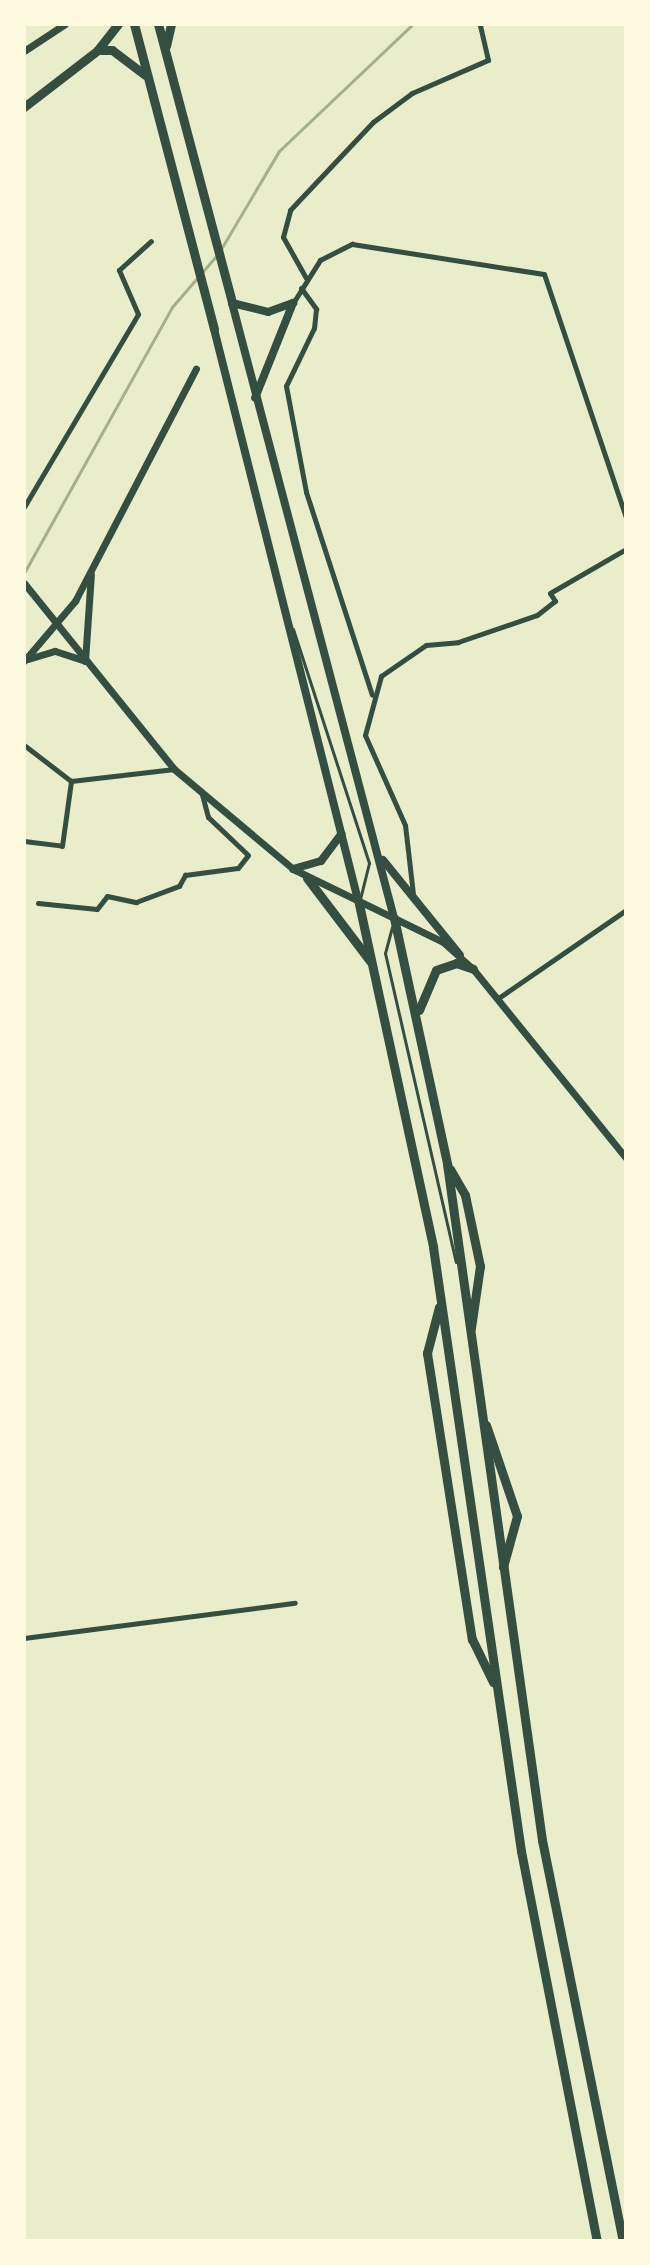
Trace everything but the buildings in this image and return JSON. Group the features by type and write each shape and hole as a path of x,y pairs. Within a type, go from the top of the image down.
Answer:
{"highway":[{"path":"24,107 98,50 118,24"},
{"path":"134,24 214,329"},
{"path":"158,24 232,303"},
{"path":"165,50 171,24"},
{"path":"98,50 122,55 146,75"},
{"path":"307,878 373,965"},
{"path":"359,904 441,1300 498,1692 555,2050 597,2241"},
{"path":"394,918 419,1010 447,1164 501,1574 544,1855 623,2241"},
{"path":"419,1010 436,970 456,963 473,969"},
{"path":"447,1164 465,1195 480,1266 469,1344"},
{"path":"441,1300 427,1353 472,1639 498,1692"},
{"path":"480,1412 517,1516 501,1574"}],"main road":[{"path":"293,303 268,312 232,303 255,400 382,858 394,918"},
{"path":"255,400 293,303"},
{"path":"214,329 359,904"},
{"path":"293,869 321,861 341,834"},
{"path":"382,858 460,955"}],"street":[{"path":"24,51 65,24"},
{"path":"306,279 283,237 282,224 298,200 373,122 412,93 480,68 489,51 480,24"},
{"path":"24,507 138,314 119,270 151,241"},
{"path":"293,303 306,279 337,248 371,242 544,274 558,298 626,518"},
{"path":"301,288 316,309 314,328 286,386 306,492 373,696"},
{"path":"25,660 58,628 196,369"},
{"path":"413,894 405,825 365,735 373,696 381,676 426,645 458,642 537,615 555,601 550,593 626,549"},
{"path":"85,661 91,567"},
{"path":"24,583 174,769 293,869 359,904 394,918 460,955 626,1158"},
{"path":"25,660 55,651 85,661"},
{"path":"24,745 71,781 174,769"},
{"path":"24,841 62,846 71,781"},
{"path":"38,903 97,909 107,896 136,902 179,886 185,875 238,868 248,855 208,817 200,790"},
{"path":"497,999 626,910"},
{"path":"24,1638 295,1603"}],"lane":[{"path":"282,595 365,848 359,904"},
{"path":"394,918 385,953 462,1285"}],"waterway":[{"path":"221,249 279,151 413,24"},
{"path":"24,573 172,307 217,255"}]}
